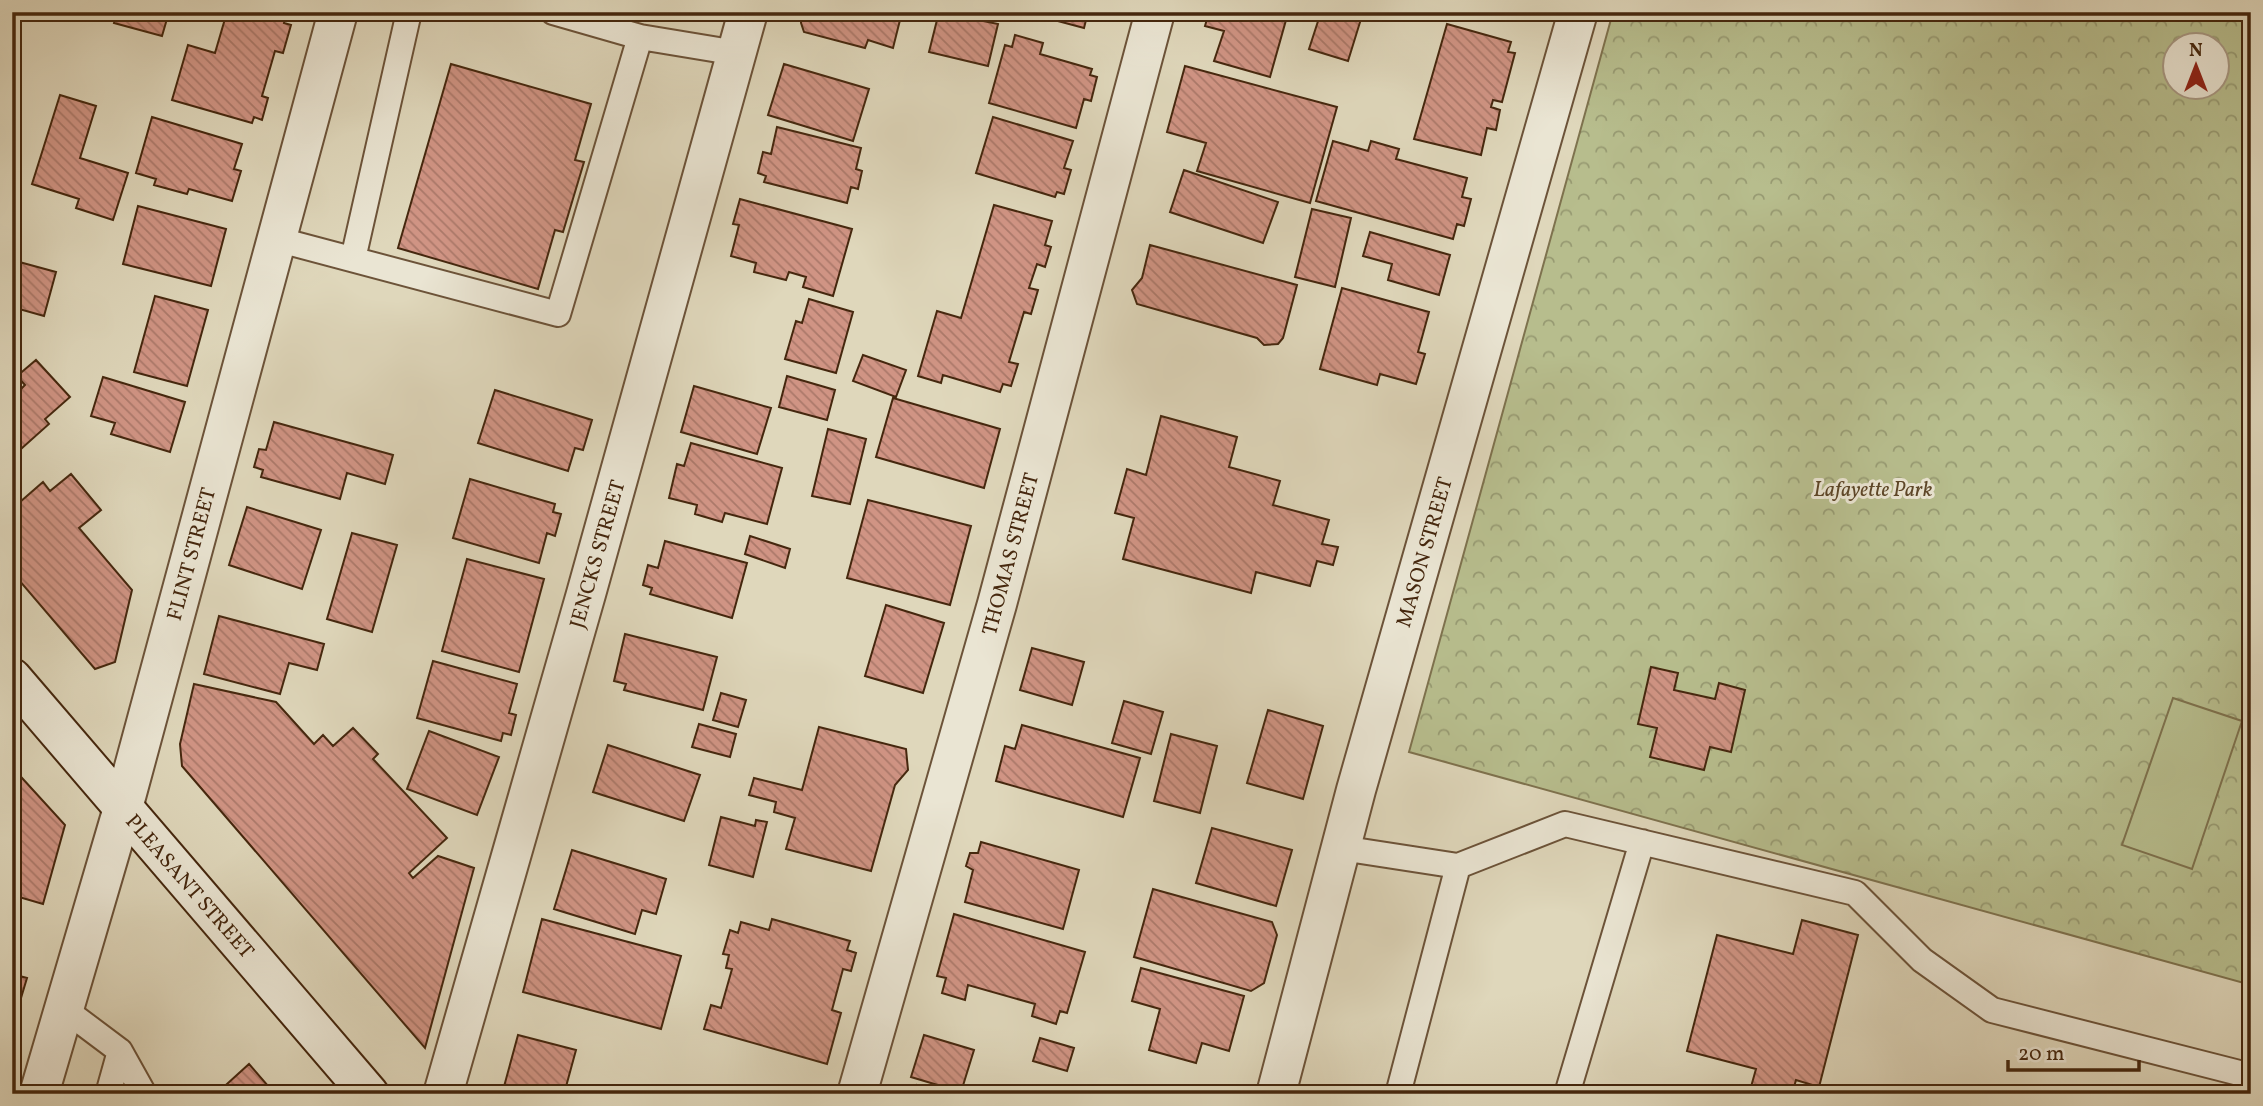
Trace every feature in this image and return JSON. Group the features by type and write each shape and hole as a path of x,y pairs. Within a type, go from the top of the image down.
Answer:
{"street":[{"name":"FLINT STREET","path":"39,1094 124,808 338,12"},
{"name":"JENCKS STREET","path":"443,1094 748,12"},
{"name":"THOMAS STREET","path":"857,1094 997,604 1155,12"},
{"name":"MASON STREET","path":"1276,1094 1341,848 1578,12"},
{"name":"PLEASANT STREET","path":"12,678 369,1094"}],"lane":[{"path":"353,259 409,12"},
{"path":"553,12 640,37 737,53"},
{"path":"276,239 558,314 640,37"},
{"path":"1341,848 1458,866 1565,824 1855,893 1922,960 1992,1010 2251,1076"},
{"path":"1567,1094 1642,842"},
{"path":"1398,1094 1458,866"},
{"path":"64,1009 120,1051 144,1094"},
{"path":"108,1094 120,1051"}],"green space":[{"name":"Lafayette Park","path":"1613,12 2251,12 2251,985 1409,752"},
{"path":"2173,698 2242,721 2192,869 2122,845"}],"building":[{"path":"117,12 169,12 162,36 114,23"},
{"path":"227,12 287,12 284,23 291,25 283,53 275,51 262,96 268,98 262,120 254,117 252,123 172,100 188,45 215,53"},
{"path":"802,12 902,12 893,48 868,40 865,48 804,32 801,23"},
{"path":"939,12 998,24 988,66 929,52"},
{"path":"1024,12 1088,12 1084,28"},
{"path":"1209,12 1265,12 1286,20 1270,77 1214,61 1224,31 1205,26"},
{"path":"1321,12 1341,12 1361,19 1348,61 1309,49"},
{"path":"1447,24 1511,42 1508,52 1515,53 1502,102 1493,100 1491,107 1500,110 1496,130 1487,128 1481,155 1414,139"},
{"path":"1015,35 1043,43 1040,54 1092,69 1090,75 1097,77 1091,101 1084,99 1076,128 989,103 1005,45 1012,47"},
{"path":"451,64 591,104 575,160 584,162 563,232 555,230 538,289 398,248"},
{"path":"784,64 869,89 853,141 768,115"},
{"path":"1185,66 1337,107 1310,203 1197,171 1206,143 1167,132"},
{"path":"60,95 96,106 80,158 128,173 113,220 76,208 79,199 32,184"},
{"path":"152,117 242,144 234,169 241,171 232,201 189,189 187,194 154,185 156,179 136,173"},
{"path":"993,117 1073,141 1064,168 1071,170 1064,194 1057,192 1055,197 976,173"},
{"path":"777,127 861,148 856,169 862,171 858,189 851,187 847,203 764,182 766,176 758,173 763,152 771,154"},
{"path":"1333,141 1368,151 1371,141 1399,149 1396,159 1467,178 1462,197 1471,199 1464,226 1457,224 1453,239 1316,201"},
{"path":"1184,170 1278,202 1263,243 1170,212"},
{"path":"740,199 852,229 833,296 803,287 806,277 789,272 786,280 754,272 756,263 731,256 739,225 733,224"},
{"path":"994,205 1052,221 1045,245 1051,247 1045,267 1037,264 1029,288 1038,290 1031,314 1024,312 1009,362 1018,364 1011,386 1003,384 1000,392 943,375 941,383 918,376 937,311 961,318"},
{"path":"138,206 226,229 211,286 123,264"},
{"path":"1312,209 1351,218 1335,287 1295,277"},
{"path":"1370,232 1450,255 1439,295 1388,280 1392,264 1363,256"},
{"path":"1150,245 1297,285 1283,338 1278,344 1264,345 1257,338 1137,304 1132,290 1142,278"},
{"path":"12,260 56,272 44,316 12,307"},
{"path":"1342,288 1429,312 1418,352 1425,354 1416,384 1380,374 1377,385 1320,369"},
{"path":"155,296 208,310 187,386 134,372"},
{"path":"809,299 853,312 836,373 785,359 796,321 802,323"},
{"path":"863,355 906,370 896,397 853,381"},
{"path":"36,360 70,397 45,419 49,424 12,457 12,384 19,391 25,385 17,376"},
{"path":"787,376 835,390 827,420 779,407"},
{"path":"103,377 185,402 170,452 111,434 115,423 91,416"},
{"path":"694,386 771,408 757,454 681,432"},
{"path":"495,390 592,420 583,450 575,448 568,471 478,443"},
{"path":"893,398 1000,429 984,488 876,457"},
{"path":"1161,416 1237,437 1229,467 1280,481 1273,505 1329,520 1322,544 1338,547 1333,565 1317,561 1310,586 1256,572 1251,593 1123,559 1134,518 1115,513 1127,469 1146,475"},
{"path":"274,422 393,455 385,484 347,473 340,499 261,477 263,470 254,467 259,449 266,450"},
{"path":"828,429 866,439 850,504 812,496"},
{"path":"691,443 782,468 767,524 725,513 722,522 695,514 697,505 669,498 677,464 684,466"},
{"path":"71,474 101,510 79,528 132,590 115,662 95,669 12,572 12,509 43,482 50,491"},
{"path":"470,479 555,504 553,512 561,514 555,536 547,533 539,563 453,538"},
{"path":"868,500 971,526 950,605 847,578"},
{"path":"247,507 321,530 302,589 229,565"},
{"path":"352,533 397,545 372,632 327,619"},
{"path":"750,536 790,549 785,568 745,554"},
{"path":"665,541 747,563 732,618 650,594 652,588 643,585 648,565 658,568"},
{"path":"467,559 544,579 519,672 442,651"},
{"path":"886,605 944,623 923,693 865,676"},
{"path":"219,616 324,644 317,670 289,663 280,694 204,674"},
{"path":"625,634 717,657 703,710 624,690 626,684 614,681"},
{"path":"1032,648 1084,662 1072,705 1020,690"},
{"path":"433,661 517,684 509,713 516,715 511,735 503,733 501,741 417,718"},
{"path":"1651,667 1678,673 1674,690 1715,699 1719,683 1745,690 1731,752 1710,747 1704,770 1650,757 1657,728 1638,724"},
{"path":"194,684 276,702 314,744 323,735 333,746 353,728 378,754 373,759 447,838 409,873 413,878 438,856 474,868 425,1048 182,766 180,744"},
{"path":"721,693 746,700 738,727 713,720"},
{"path":"1124,701 1163,712 1151,754 1112,743"},
{"path":"1268,710 1323,726 1303,799 1247,783"},
{"path":"699,724 736,734 730,757 692,747"},
{"path":"1022,725 1140,758 1123,817 996,781 1005,746 1015,749"},
{"path":"819,727 906,749 908,770 895,785 871,871 786,849 795,818 774,812 776,802 749,795 754,778 802,790"},
{"path":"429,731 499,757 477,815 407,789"},
{"path":"1171,734 1217,746 1200,813 1154,801"},
{"path":"608,745 700,775 684,821 593,792"},
{"path":"12,767 65,825 43,904 12,895"},
{"path":"721,817 755,826 756,820 767,822 753,877 709,865"},
{"path":"1212,828 1292,850 1276,906 1196,883"},
{"path":"981,842 1079,870 1063,929 965,902 973,870 966,866 970,853 978,853"},
{"path":"572,850 666,879 656,914 642,910 635,934 554,909"},
{"path":"1153,889 1272,922 1277,935 1264,983 1251,991 1134,957"},
{"path":"954,914 1085,952 1067,1013 1060,1011 1056,1024 1032,1016 1035,1004 968,985 965,1000 942,993 946,978 937,976"},
{"path":"542,919 681,956 661,1029 523,992"},
{"path":"772,919 850,941 847,950 856,953 851,971 843,969 832,1010 841,1013 827,1064 704,1029 711,1005 721,1008 732,969 726,968 729,955 723,954 730,930 738,933 741,922 769,930"},
{"path":"1802,920 1858,935 1819,1087 1796,1080 1792,1094 1749,1094 1756,1069 1687,1051 1717,935 1793,954"},
{"path":"1141,968 1244,996 1229,1051 1202,1043 1196,1063 1149,1050 1160,1009 1132,1001"},
{"path":"12,974 27,978 12,1028"},
{"path":"518,1035 576,1050 564,1094 502,1094"},
{"path":"924,1035 974,1050 961,1092 911,1077"},
{"path":"1040,1038 1074,1048 1067,1071 1033,1061"},
{"path":"249,1064 275,1094 216,1094"},
{"path":"917,1085 947,1094 915,1094"},
{"path":"1674,1088 1698,1094 1672,1094"}]}
